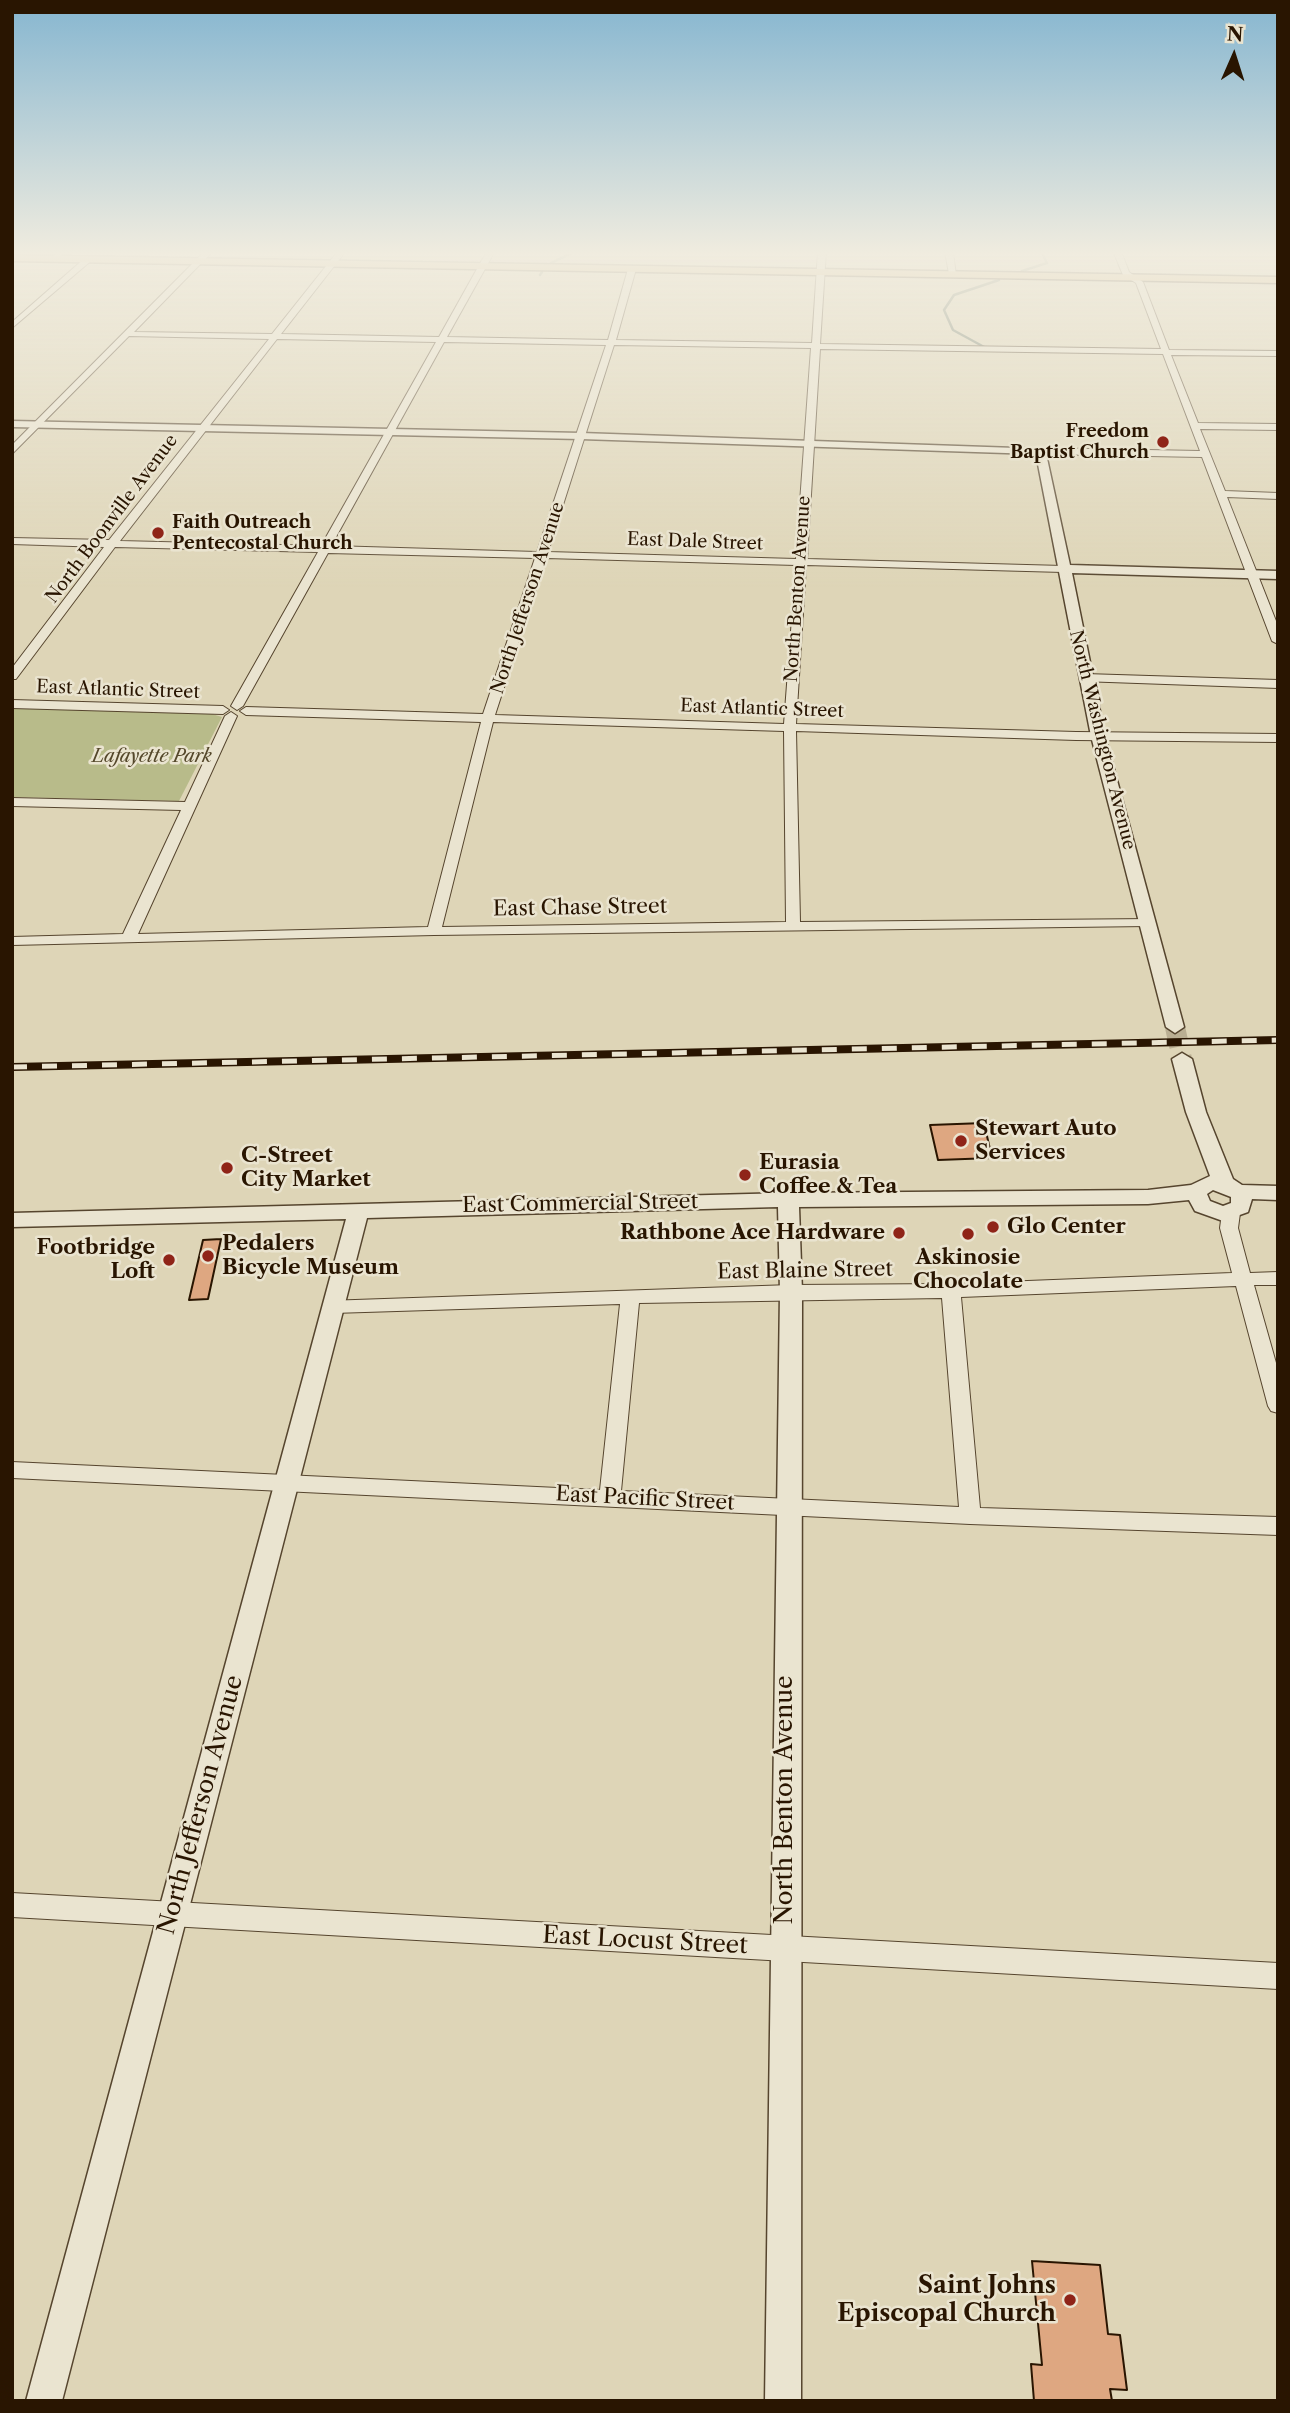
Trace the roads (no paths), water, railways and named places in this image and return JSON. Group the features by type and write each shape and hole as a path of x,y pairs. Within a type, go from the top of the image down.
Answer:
{"street":[{"path":"12,451 98,364"},
{"name":"North Boonville Avenue","path":"12,676 252,364"},
{"path":"129,937 234,711 426,364"},
{"name":"North Jefferson Avenue","path":"434,931 488,719 604,364"},
{"name":"North Benton Avenue","path":"793,927 790,727 812,364"},
{"path":"1171,364 1278,641"},
{"path":"12,424 388,431 1206,454"},
{"path":"1195,426 1278,427"},
{"name":"North Washington Avenue","path":"1041,451 1098,736 1175,1027"},
{"path":"1223,494 1278,496"},
{"name":"East Dale Street","path":"12,541 1278,575"},
{"path":"1086,678 1278,684"},
{"name":"East Atlantic Street","path":"12,704 1098,736 1278,738"},
{"path":"12,802 190,806"},
{"name":"East Chase Street","path":"12,941 434,931 1148,922"},
{"path":"1182,1059 1278,1406"},
{"path":"1219,1198 1273,1193"},
{"name":"East Commercial Street","path":"12,1220 788,1200 1148,1196 1219,1198"},
{"name":"North Benton Avenue","path":"783,2401 787,1506 791,1292 788,1200"},
{"name":"North Jefferson Avenue","path":"44,2401 359,1209"},
{"name":"East Blaine Street","path":"333,1306 791,1292 951,1291 1278,1278"},
{"path":"951,1291 971,1516"},
{"path":"610,1497 630,1298"},
{"name":"East Pacific Street","path":"12,1470 971,1516 1278,1526"},
{"name":"East Locust Street","path":"12,1905 1278,1976"}],"tunnel":[{"path":"1175,1027 1182,1059"}],"railway":[{"path":"12,1067 1278,1040"}],"place":[{"name":"Freedom Baptist Church","path":"1163,442"},
{"name":"Faith Outreach Pentecostal Church","path":"158,533"},
{"name":"Stewart Auto Services","path":"961,1141"},
{"name":"C-Street City Market","path":"227,1168"},
{"name":"Eurasia Coffee & Tea","path":"745,1175"},
{"name":"Glo Center","path":"993,1227"},
{"name":"Rathbone Ace Hardware","path":"899,1233"},
{"name":"Askinosie Chocolate","path":"968,1234"},
{"name":"Pedalers Bicycle Museum","path":"208,1256"},
{"name":"Footbridge Loft","path":"169,1260"},
{"name":"Saint Johns Episcopal Church","path":"1070,2300"}],"park label":[{"name":"Lafayette Park","path":"152,757"}]}
